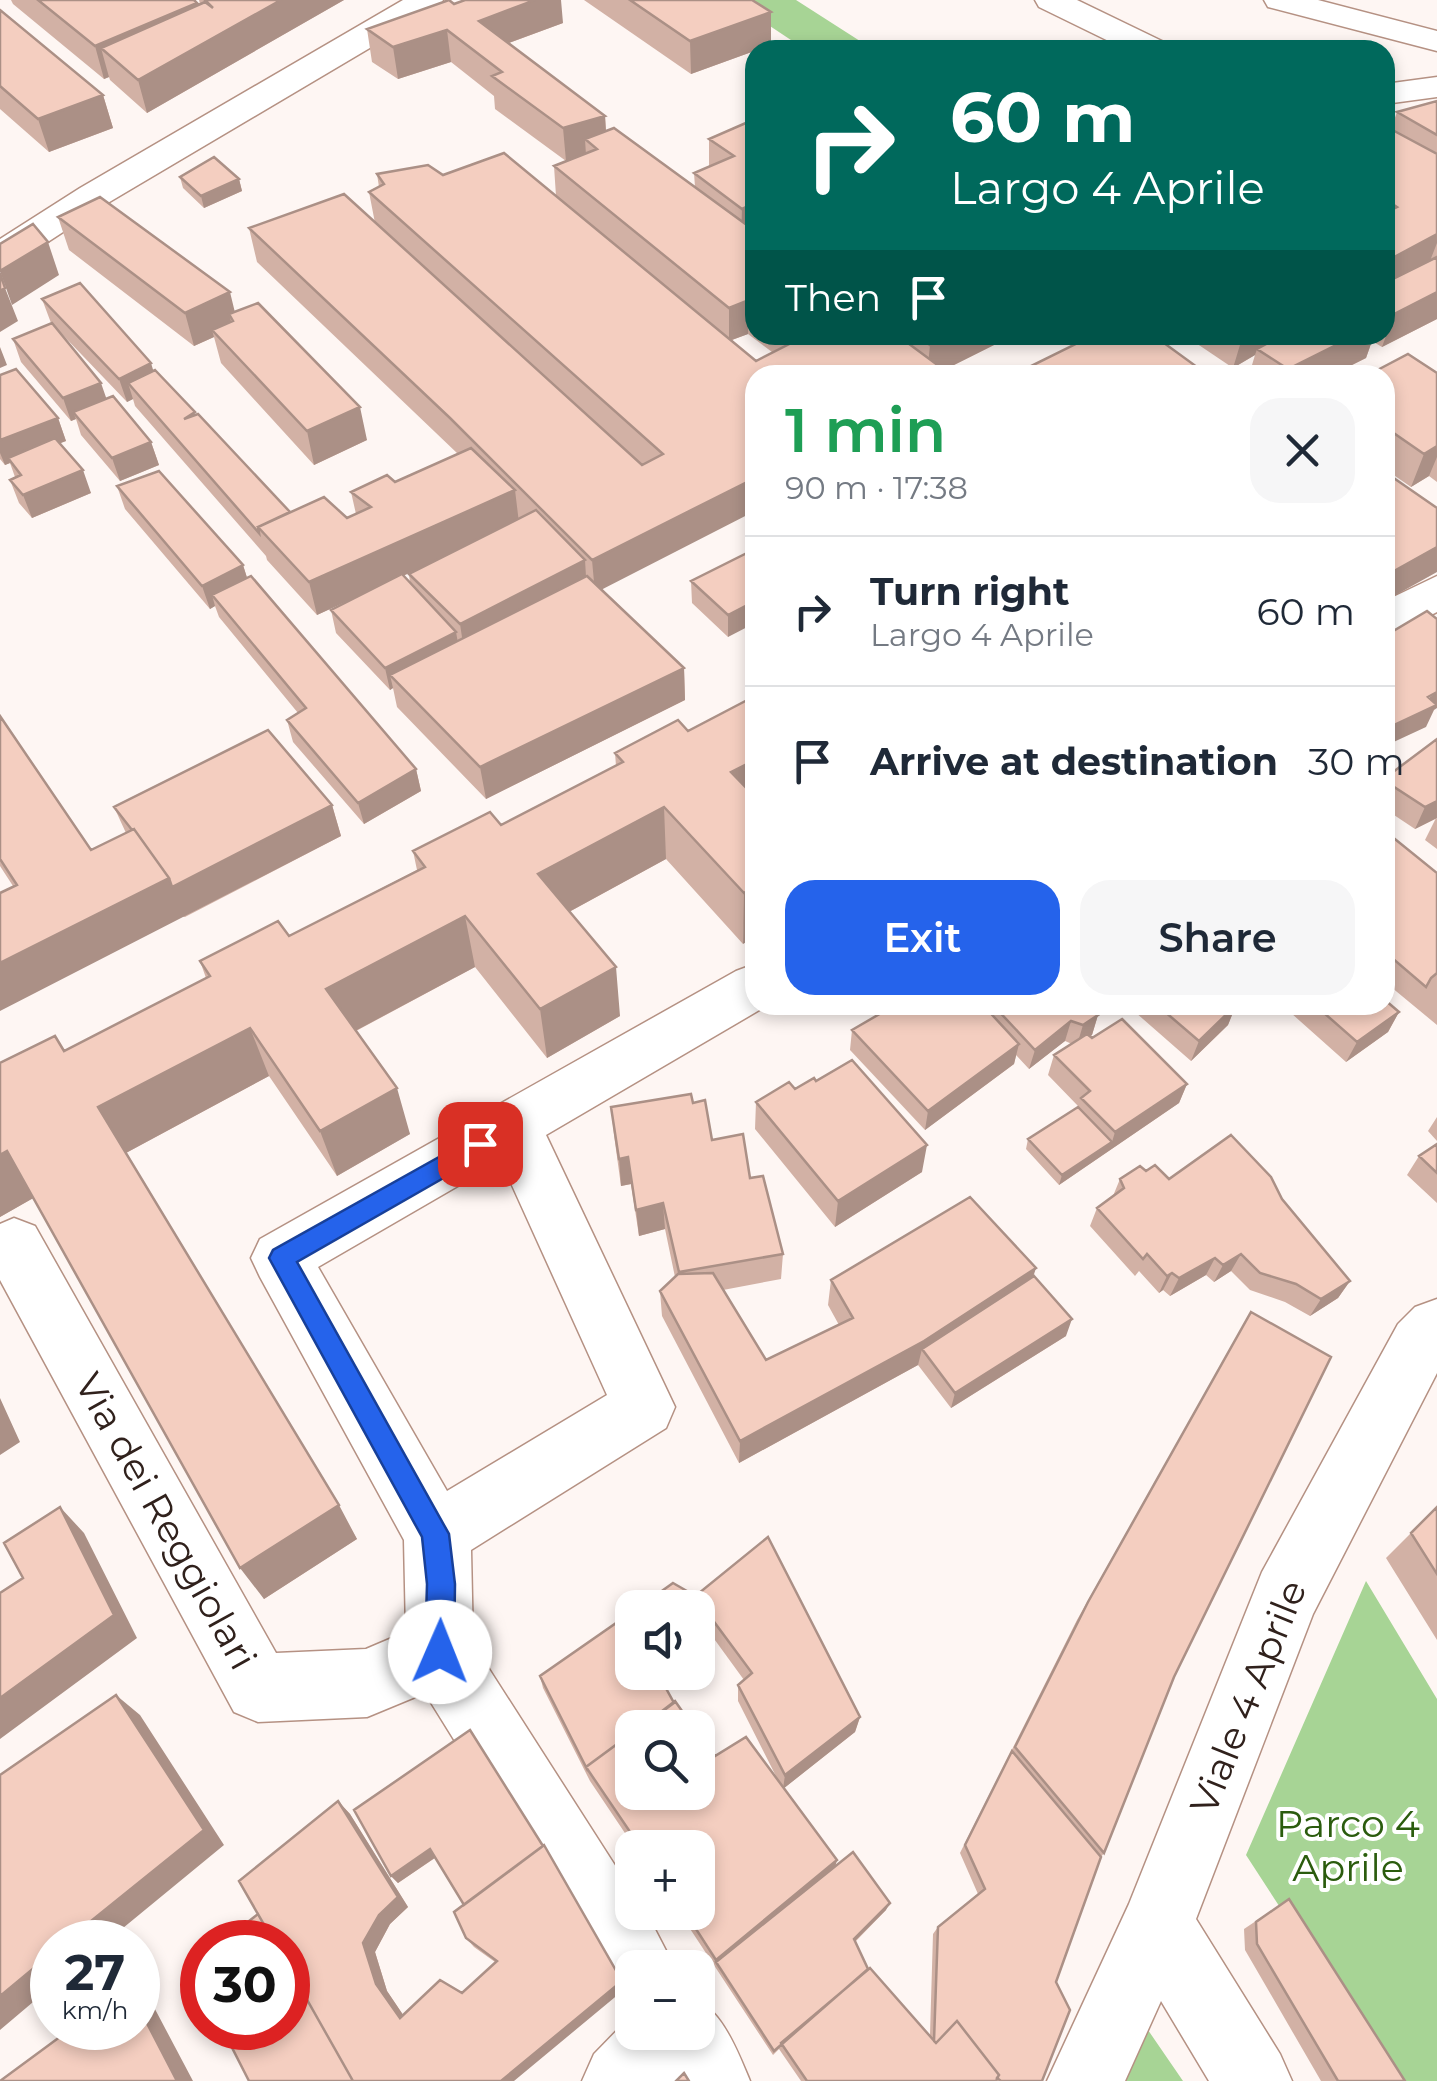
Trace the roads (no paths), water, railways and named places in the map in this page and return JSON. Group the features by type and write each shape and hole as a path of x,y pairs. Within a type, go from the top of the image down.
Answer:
{"main road":[{"path":"0,256 93,196 426,0"},
{"path":"1052,0 1134,40"},
{"path":"1280,0 1437,21"},
{"path":"1354,11 1437,41"},
{"path":"1354,11 1381,40"},
{"path":"1395,93 1437,87"},
{"path":"1395,616 1437,592"},
{"path":"627,1950 440,1652 441,1584 436,1534 281,1258 745,992"},
{"path":"436,1534 644,1407 514,1126"},
{"name":"Via dei Reggiolari","path":"0,1253 14,1245 258,1688 367,1683 440,1652"},
{"name":"Viale 4 Aprile","path":"1086,2081 1157,1925 1286,1596 1420,1344 1437,1327"},
{"path":"1157,1925 1253,2081"},
{"path":"621,2081 651,2050"},
{"path":"691,2050 711,2081"}],"park label":[{"name":"Parco 4 Aprile","path":"1348,1845"}]}
